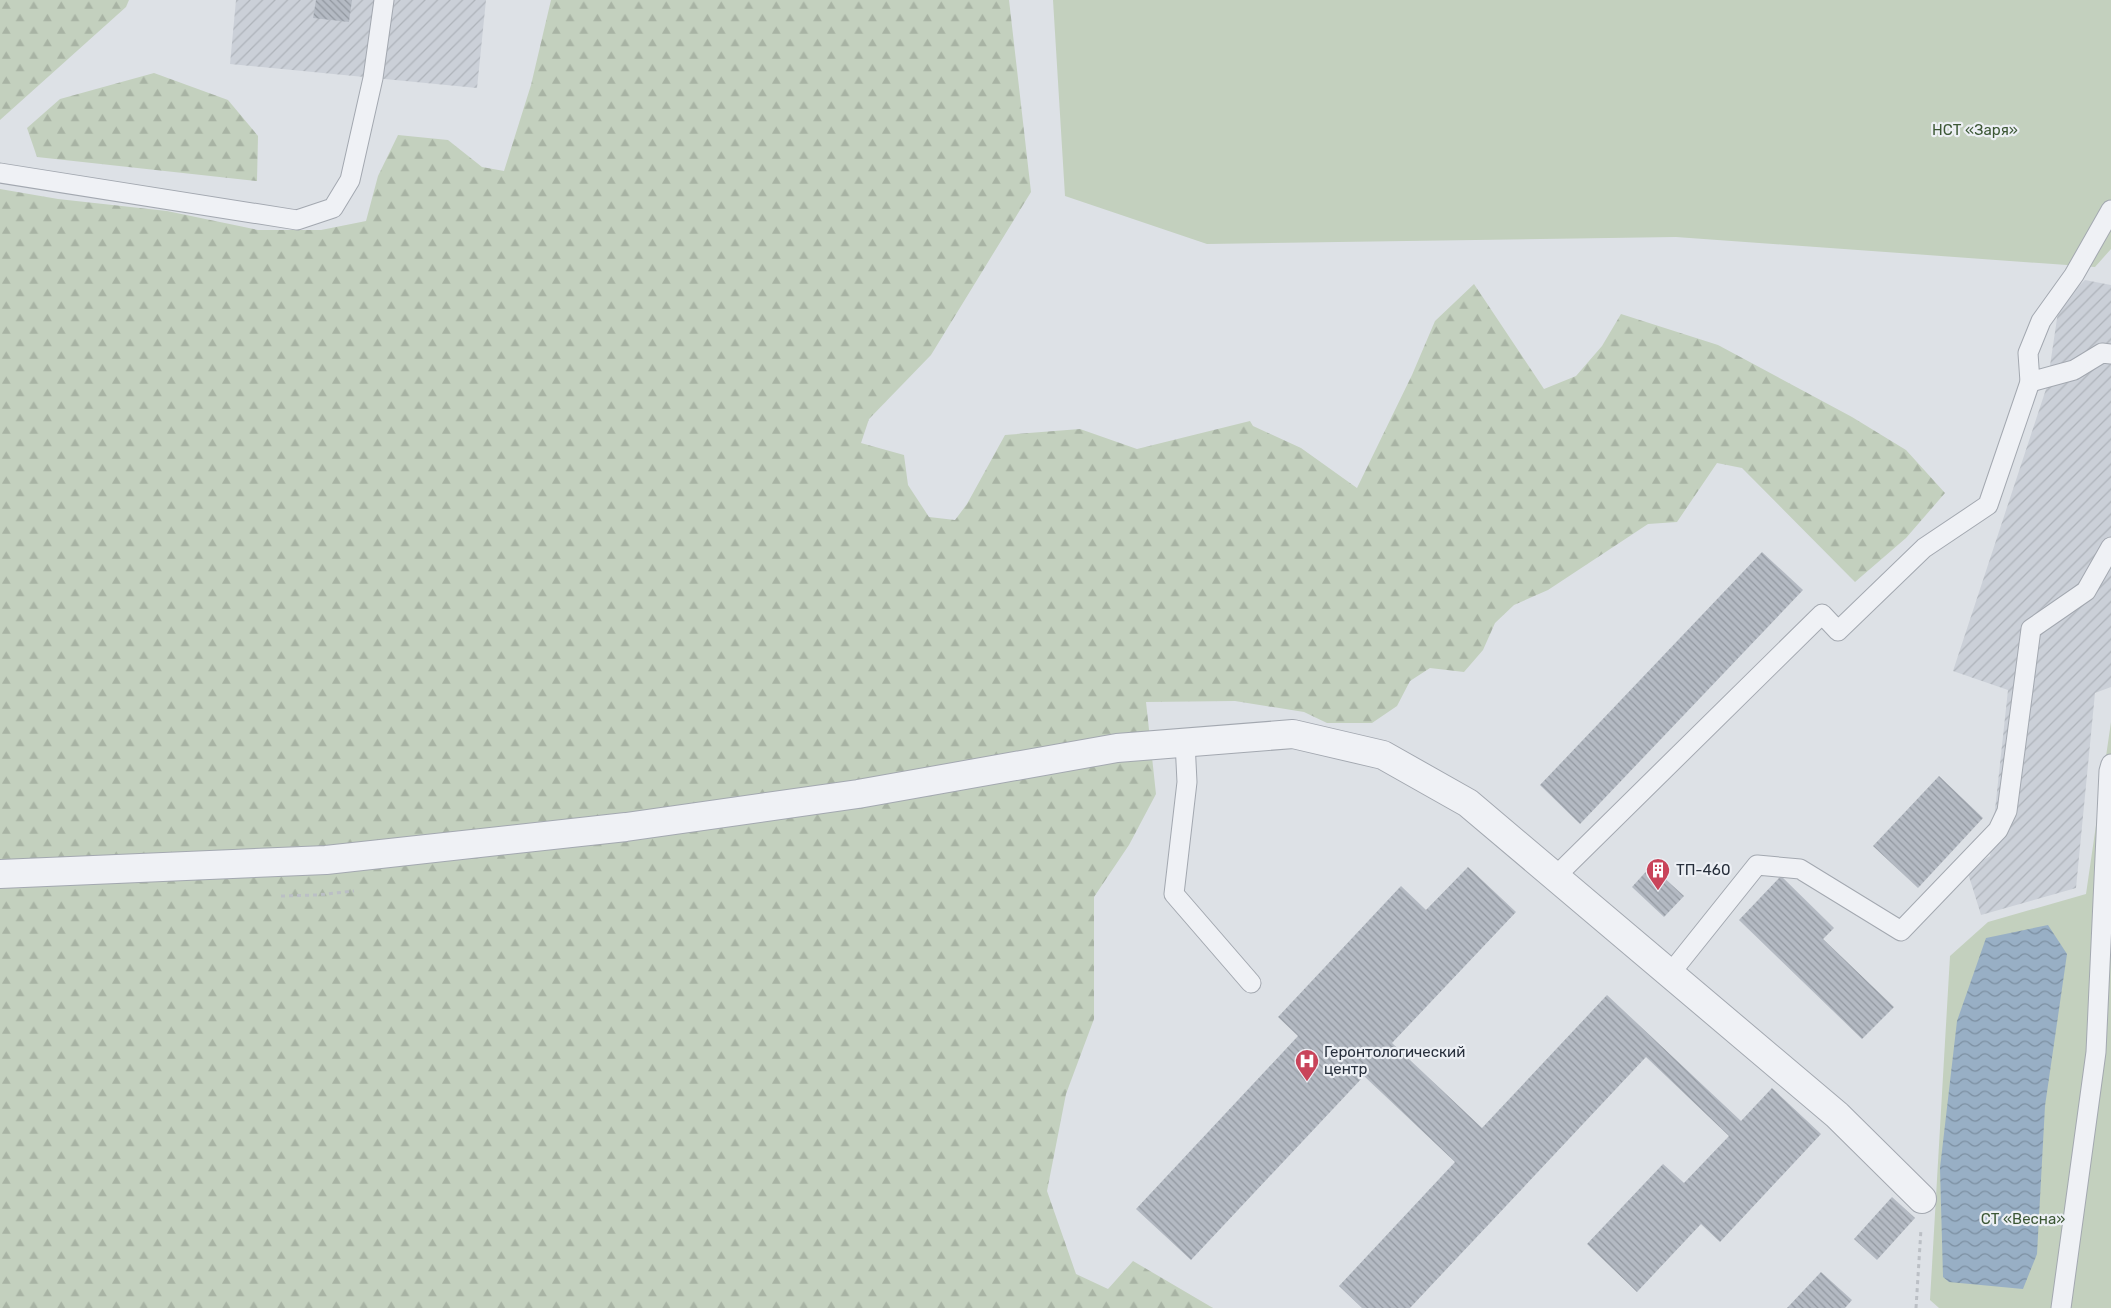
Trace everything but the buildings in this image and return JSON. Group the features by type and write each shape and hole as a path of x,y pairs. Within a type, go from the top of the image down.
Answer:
{"street":[{"path":"0,874 326,860 626,828 858,794 1118,748 1293,734 1383,755 1468,803 1837,1116 1922,1199"}],"lane":[{"path":"0,173 297,220 333,208 350,180 373,78 384,0"},
{"path":"1555,876 1822,614 1838,631 1924,548 1988,505 2030,382 2028,353 2041,321 2074,275 2111,210"},
{"path":"2030,382 2074,370 2102,353 2111,354"},
{"path":"1669,975 1757,866 1800,869 1901,931 1998,830 2006,811 2031,629 2086,591 2111,547"},
{"path":"1185,742 1187,782 1174,894 1251,983"},
{"path":"2061,1308 2096,1052 2108,771 2111,764"}],"path":[{"path":"1916,1308 1922,1199"}],"shaded area":[{"path":"236,0 486,0 477,88 230,64"},
{"path":"2085,280 2111,285 2111,687 2095,693 2076,888 1981,915 1967,870 1990,856 2008,690 1953,671 2047,386 2059,305"}],"green space":[{"path":"0,0 129,0 126,7 0,120"},
{"path":"551,0 1009,0 1031,192 931,355 869,419 861,443 904,455 908,485 929,517 955,520 967,504 1005,435 1080,429 1137,449 1250,421 1253,426 1301,448 1357,488 1412,375 1435,321 1474,284 1544,389 1576,376 1602,346 1621,314 1718,345 1852,417 1906,450 1945,493 1906,538 1855,582 1742,468 1717,463 1677,522 1648,524 1548,590 1514,605 1495,623 1483,650 1464,672 1430,668 1410,681 1397,706 1372,723 1327,723 1304,712 1235,701 1146,702 1156,794 1129,845 1094,897 1094,1019 1066,1094 1047,1191 1076,1274 1108,1289 1133,1261 1213,1308 0,1308 0,189 58,199 167,211 258,230 321,230 366,221 378,176 398,135 448,140 482,167 504,171 531,85"},
{"name":"НСТ «Заря»","path":"1053,0 2111,0 2111,249 2095,267 1676,237 1207,244 1065,196"},
{"path":"154,73 228,100 258,136 257,181 37,157 27,128 60,99"},
{"name":"СТ «Весна»","path":"2111,722 2111,1308 1939,1308 1930,1300 1950,956 1988,922 2086,894"}],"water":[{"path":"2048,925 2067,954 2045,1106 2037,1254 2023,1289 1949,1282 1943,1277 1940,1168 1957,1021 1986,938"}],"place":[{"name":"ТП-460","path":"1658,891"},
{"name":"Геронтологический центр","path":"1307,1082"}]}
